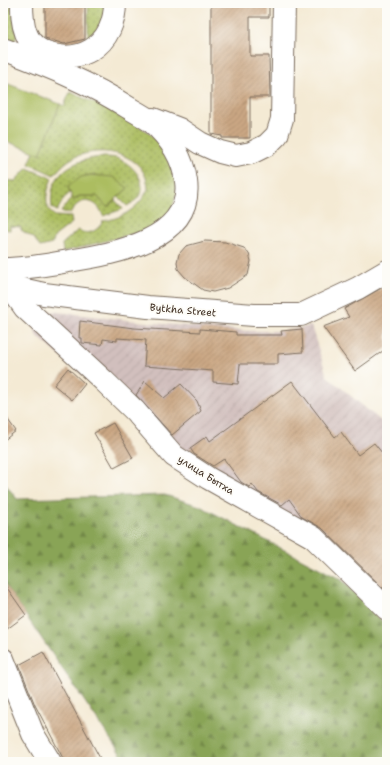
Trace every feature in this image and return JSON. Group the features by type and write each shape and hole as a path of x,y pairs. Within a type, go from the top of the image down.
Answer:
{"street":[{"path":"22,3 22,22 26,35 34,47 48,54 78,56 92,50 109,31 113,21 115,3"},
{"path":"137,113 179,129 200,143 220,152 236,156 251,153 267,145 277,135 282,119 284,3"},
{"path":"3,49 70,75 109,95 152,122 169,140 179,156 185,170 187,188 185,200 170,226 154,237 112,254 25,269 5,280"},
{"name":"Bytkha Street","path":"5,280 44,294 148,307 254,315 301,315 358,288 387,271"},
{"name":"улица Бытха","path":"5,280 25,308 135,411 174,456 208,478 313,537 387,609"},
{"path":"3,659 33,734 50,762"}],"shaded area":[{"path":"31,309 163,324 248,331 281,331 311,326 327,376 387,426 387,609 312,542 159,442 36,335"}],"green space":[{"path":"88,3 106,3 105,19 88,41"},
{"path":"12,5 17,35 11,47 3,43 3,10 5,12"},
{"path":"3,82 60,104 40,154 3,140"},
{"path":"70,92 135,123 147,131 164,149 180,183 170,216 148,230 63,252 62,244 78,230 85,233 92,232 101,225 103,221 124,215 140,202 148,189 146,177 140,167 132,160 110,152 86,153 75,157 61,167 54,175 29,164 34,152 40,154 60,104 64,106"},
{"path":"103,157 122,160 133,169 142,186 141,193 137,199 127,206 118,197 128,188 105,177 91,175 83,177 68,187 70,193 64,198 57,211 52,208 54,186 58,177 64,170 82,161"},
{"path":"27,168 52,178 47,193 48,208 55,216 71,217 72,223 55,236 52,244 40,247 34,238 21,230 21,227 10,226 10,230 3,229 3,180 15,181"},
{"path":"91,175 113,177 128,188 107,207 97,196 79,196 73,200 68,187 81,177"},
{"path":"79,196 97,196 107,207 115,200 123,209 103,216 97,206 88,201 78,204 71,213 61,212 72,197 74,200"},
{"path":"3,481 17,499 165,495 200,506 342,580 387,626 387,762 126,762 3,582"}],"building":[{"path":"45,3 85,3 85,39 64,44 45,38"},
{"path":"211,3 269,3 269,17 250,17 250,56 269,56 270,97 250,97 250,138 222,138 222,136 211,134"},
{"path":"205,241 225,242 244,248 249,254 251,261 248,275 228,288 213,292 203,290 185,277 178,269 177,262 179,254 186,246"},
{"path":"387,285 387,348 355,371 323,327 349,317 344,309"},
{"path":"80,321 134,328 200,332 200,329 236,332 236,335 282,335 281,331 302,329 303,352 278,354 278,364 240,364 238,384 213,382 213,371 144,366 146,340 117,338 117,341 103,339 102,345 82,343 82,338 79,338"},
{"path":"68,368 85,384 72,400 54,385"},
{"path":"145,381 164,398 181,384 197,401 201,411 172,435 136,395"},
{"path":"292,381 335,437 341,432 358,455 374,443 387,459 387,592 322,528 302,517 289,499 282,505 258,492 252,484 249,487 241,482 224,459 213,466 194,454 190,448 207,436 210,441"},
{"path":"3,413 16,431 3,441"},
{"path":"113,423 133,458 114,468 94,433"},
{"path":"3,582 26,615 3,632"},
{"path":"43,652 102,762 65,762 35,705 19,665"}]}
